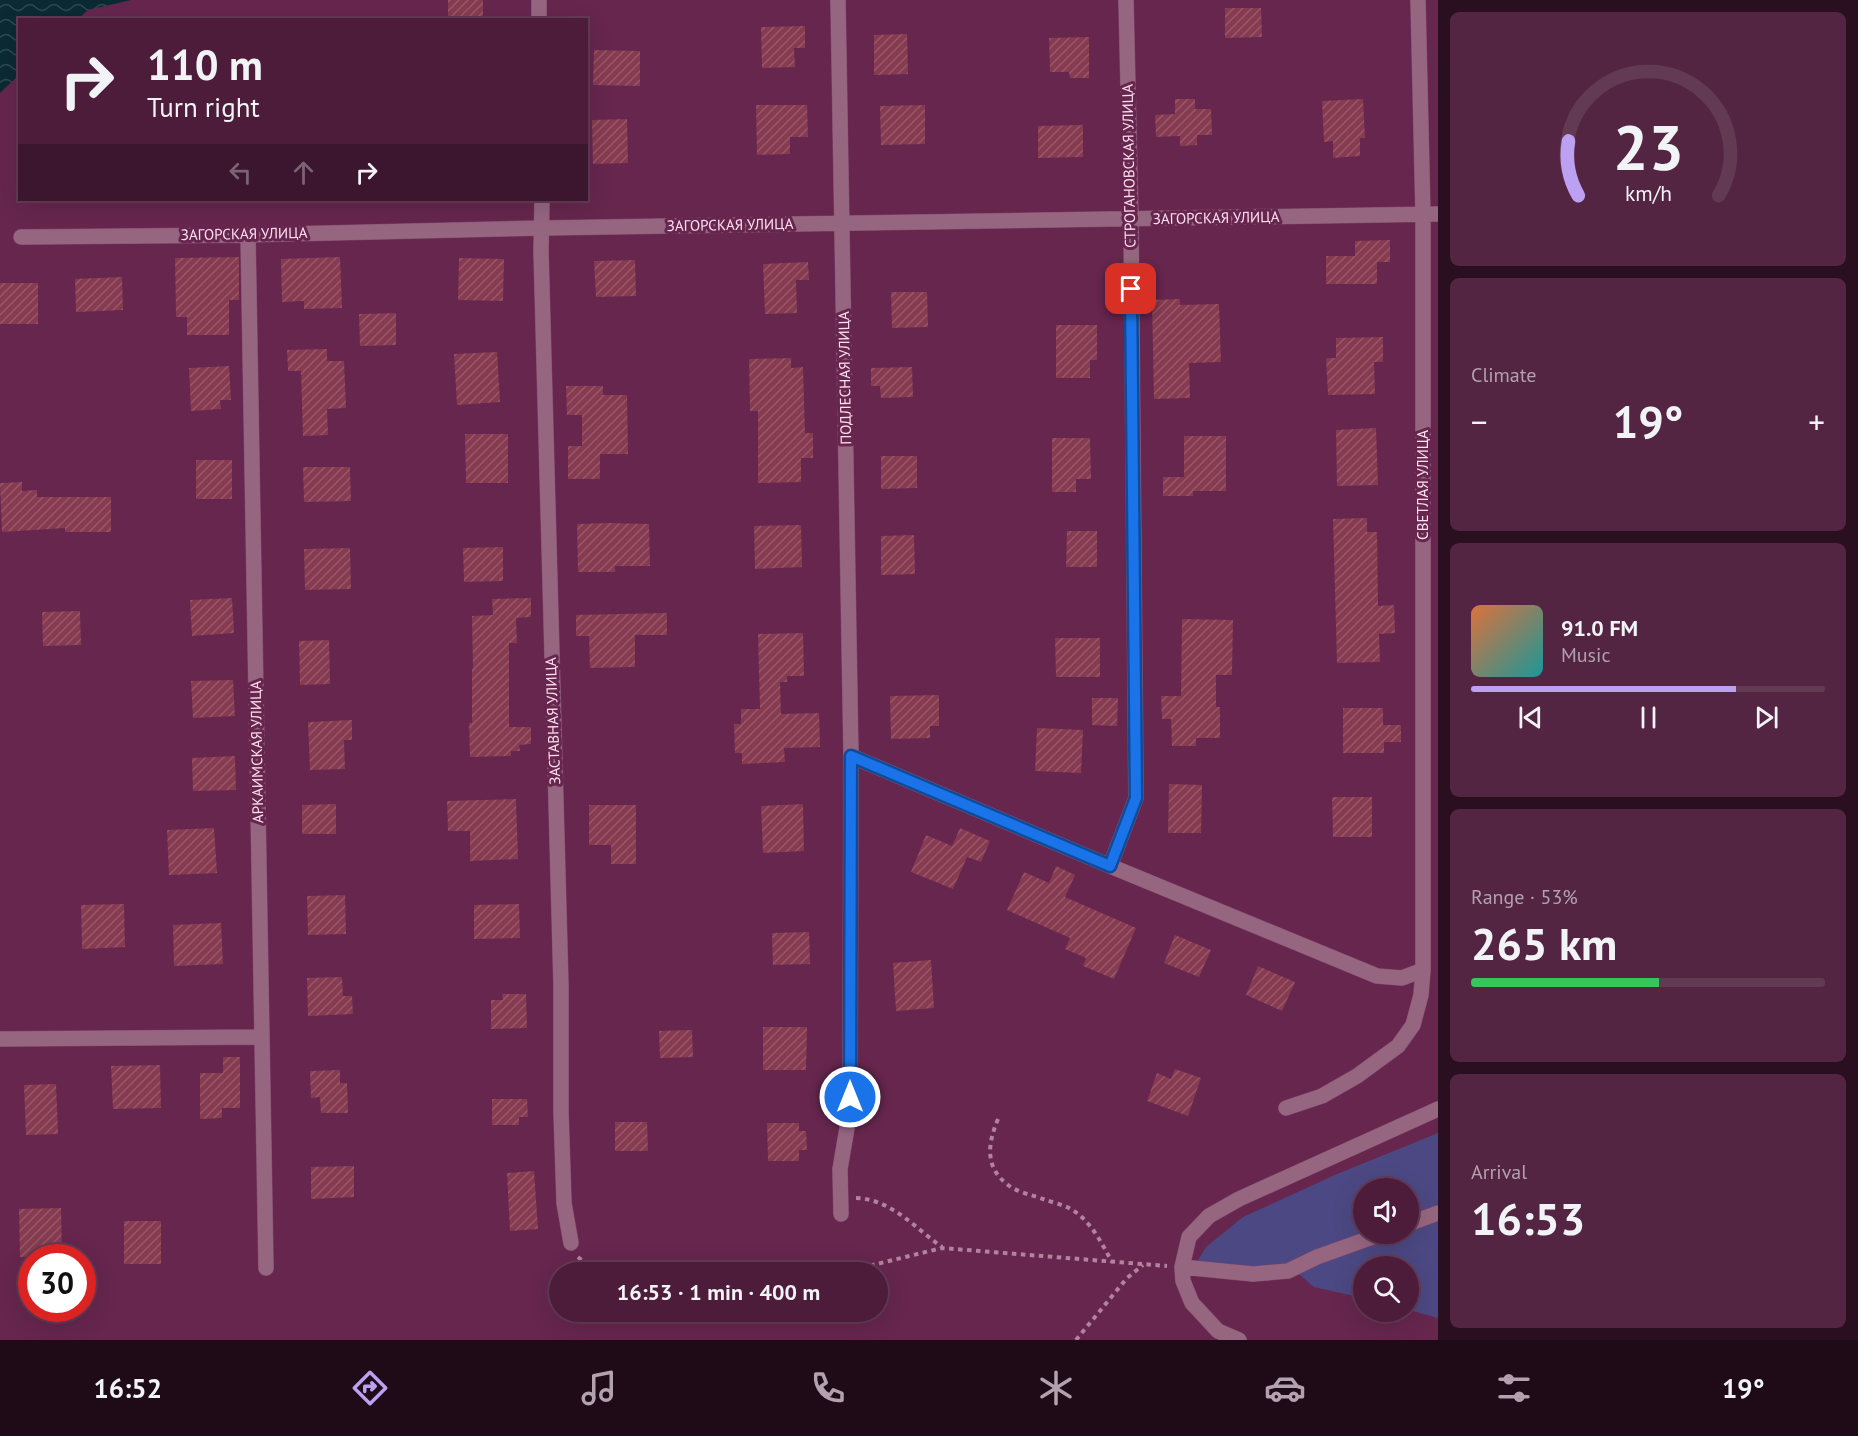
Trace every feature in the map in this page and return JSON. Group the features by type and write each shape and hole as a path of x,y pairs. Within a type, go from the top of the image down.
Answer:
{"street":[{"path":"538,0 539,18"},
{"name":"ПОДЛЕСНАЯ УЛИЦА","path":"838,0 851,756 850,1097 840,1169 841,1214"},
{"name":"СТРОГАНОВСКАЯ УЛИЦА","path":"1110,866 1136,798 1131,219 1126,0"},
{"name":"СВЕТЛАЯ УЛИЦА","path":"1286,1108 1322,1096 1356,1076 1398,1046 1413,1025 1421,995 1431,215 1418,0"},
{"name":"ЗАСТАВНАЯ УЛИЦА","path":"542,201 541,251 561,986 561,1112 564,1203 571,1243"},
{"name":"ЗАГОРСКАЯ УЛИЦА","path":"21,237 1431,215"},
{"name":"АРКАИМСКАЯ УЛИЦА","path":"248,235 266,1268"},
{"path":"851,756 1377,976 1402,978 1423,970"},
{"path":"0,1039 262,1037"},
{"path":"1239,1340 1218,1331 1192,1303 1183,1281 1182,1267 1189,1237 1209,1216 1239,1199 1438,1109"},
{"path":"1419,1220 1438,1213"},
{"path":"1182,1267 1253,1274 1288,1271 1317,1257 1353,1244"}],"path":[{"path":"998,1119 989,1150 994,1170 1009,1186 1069,1208 1085,1220 1112,1262"},
{"path":"840,1198 865,1199 890,1208 942,1248"},
{"path":"571,1243 583,1262"},
{"path":"885,1262 942,1248 1182,1267"},
{"path":"1076,1340 1128,1278 1144,1264"}],"shaded area":[{"path":"1438,1133 1438,1318 1419,1313 1419,1256 1353,1256 1353,1296 1314,1287 1287,1264 1253,1268 1197,1262 1206,1247 1243,1217 1337,1174"}],"water":[{"path":"0,0 131,0 88,10 79,18 18,18 18,76 0,93"}],"building":[{"path":"448,0 483,0 483,18 448,18"},
{"path":"1225,8 1261,8 1262,37 1225,38"},
{"path":"805,26 805,48 794,48 795,67 762,68 761,27"},
{"path":"907,34 908,74 874,75 874,35"},
{"path":"1089,37 1089,78 1070,78 1069,72 1050,72 1049,38"},
{"path":"594,50 640,51 640,86 593,85"},
{"path":"1175,99 1195,99 1195,109 1211,109 1212,135 1197,135 1197,145 1180,146 1180,136 1156,137 1155,115 1175,114"},
{"path":"1363,99 1365,138 1360,138 1360,156 1333,158 1333,141 1324,142 1322,101"},
{"path":"756,105 807,105 808,137 790,137 790,154 757,155"},
{"path":"925,105 925,144 881,145 880,106"},
{"path":"627,119 628,163 593,164 592,120"},
{"path":"1083,125 1083,157 1038,158 1038,126"},
{"path":"1390,240 1390,262 1377,262 1377,284 1326,284 1326,256 1355,256 1355,241"},
{"path":"239,257 239,300 229,300 229,335 187,335 187,317 176,317 175,258"},
{"path":"340,257 342,308 304,309 304,301 282,302 281,259"},
{"path":"459,258 504,259 503,301 458,300"},
{"path":"635,260 636,296 596,297 594,261"},
{"path":"808,262 809,280 796,280 797,313 765,314 763,264"},
{"path":"122,277 123,310 76,312 75,279"},
{"path":"0,283 38,283 38,324 0,324"},
{"path":"891,292 927,292 928,327 892,328"},
{"path":"1180,299 1180,305 1219,304 1221,362 1189,363 1190,398 1154,399 1152,300"},
{"path":"396,313 396,345 360,346 359,314"},
{"path":"1056,325 1097,325 1097,360 1090,360 1090,378 1056,378"},
{"path":"1383,337 1383,362 1374,362 1375,394 1328,395 1326,358 1336,358 1336,338"},
{"path":"327,349 327,361 344,361 346,408 327,409 328,435 303,436 301,371 288,371 287,350"},
{"path":"497,352 500,402 457,405 454,354"},
{"path":"791,358 791,368 803,367 805,433 813,433 813,458 801,458 801,482 758,483 758,411 750,411 749,359"},
{"path":"229,366 231,400 220,400 221,409 191,411 189,368"},
{"path":"912,367 913,397 881,398 880,386 871,386 871,368"},
{"path":"566,386 603,386 603,395 627,395 628,454 600,454 600,479 568,479 568,446 582,446 582,415 567,415"},
{"path":"1376,428 1378,485 1337,486 1336,430"},
{"path":"465,434 508,434 508,483 466,483"},
{"path":"1184,436 1226,436 1226,491 1193,491 1193,496 1163,496 1163,477 1184,477"},
{"path":"1052,438 1090,438 1091,479 1076,479 1076,492 1052,492"},
{"path":"881,456 917,456 917,488 881,489"},
{"path":"196,460 232,460 232,499 196,499"},
{"path":"303,467 350,467 351,501 304,502"},
{"path":"22,482 22,491 37,490 37,497 111,497 111,532 65,532 65,528 2,532 0,483"},
{"path":"1367,518 1367,532 1377,532 1378,606 1394,605 1395,633 1379,634 1380,662 1337,663 1333,519"},
{"path":"577,524 649,524 650,566 615,566 615,572 578,572"},
{"path":"801,525 802,567 755,569 754,526"},
{"path":"1067,531 1097,531 1097,567 1066,567"},
{"path":"914,535 915,574 881,575 881,536"},
{"path":"503,547 503,581 464,582 463,548"},
{"path":"350,548 351,589 305,590 304,549"},
{"path":"232,598 234,633 192,636 190,600"},
{"path":"531,598 531,617 516,618 517,643 509,643 509,727 531,727 531,744 519,745 520,751 511,751 511,756 470,757 472,616 493,615 492,599"},
{"path":"80,611 81,645 43,646 42,612"},
{"path":"667,613 667,635 635,635 635,667 590,668 589,636 576,636 576,615"},
{"path":"1182,619 1233,620 1232,675 1216,675 1216,707 1220,707 1220,738 1196,738 1196,746 1172,746 1171,719 1162,719 1161,696 1181,696"},
{"path":"803,633 804,676 787,676 787,682 780,682 781,714 819,713 820,747 784,748 785,762 742,764 742,753 735,753 734,724 741,724 741,709 760,709 758,634"},
{"path":"1055,638 1100,638 1100,677 1056,677"},
{"path":"329,640 330,684 300,685 299,641"},
{"path":"233,680 235,716 193,718 191,681"},
{"path":"939,695 939,726 930,726 930,738 891,739 890,696"},
{"path":"1092,698 1118,698 1117,726 1092,725"},
{"path":"1343,708 1383,708 1383,725 1401,725 1401,742 1384,742 1384,753 1343,753"},
{"path":"352,720 352,740 344,740 345,769 310,770 308,722"},
{"path":"1037,728 1083,730 1081,773 1035,771"},
{"path":"235,756 236,790 193,791 192,758"},
{"path":"1169,784 1202,785 1201,833 1168,833"},
{"path":"1332,797 1372,797 1372,837 1333,837"},
{"path":"516,799 518,859 470,861 470,831 448,831 447,801"},
{"path":"336,804 336,834 302,834 302,805"},
{"path":"803,804 804,851 763,853 761,806"},
{"path":"589,805 636,805 636,864 611,864 611,845 589,845"},
{"path":"214,828 217,873 169,875 167,830"},
{"path":"960,828 990,841 981,862 967,857 953,889 911,872 926,835 952,846"},
{"path":"1056,866 1075,875 1065,897 1136,928 1114,979 1083,966 1086,958 1065,949 1070,938 1007,910 1024,872 1049,883"},
{"path":"345,895 346,934 308,935 307,896"},
{"path":"124,904 125,947 82,949 81,905"},
{"path":"519,904 520,938 474,939 474,905"},
{"path":"221,923 223,964 174,966 173,925"},
{"path":"809,932 810,964 773,965 772,933"},
{"path":"1175,935 1211,950 1199,977 1164,963"},
{"path":"931,960 934,1008 896,1011 893,963"},
{"path":"1258,966 1295,982 1282,1011 1246,995"},
{"path":"342,977 343,996 352,996 353,1014 308,1016 307,978"},
{"path":"502,994 526,994 527,1028 491,1029 491,1000 503,1000"},
{"path":"763,1027 807,1027 806,1070 763,1070"},
{"path":"692,1030 693,1057 660,1058 659,1031"},
{"path":"223,1057 240,1057 240,1108 222,1108 222,1118 200,1119 200,1073 223,1073"},
{"path":"160,1065 161,1108 113,1109 111,1066"},
{"path":"1175,1069 1201,1078 1188,1116 1147,1101 1157,1073 1171,1079"},
{"path":"340,1070 340,1083 347,1083 348,1113 321,1113 320,1097 311,1098 310,1071"},
{"path":"56,1084 58,1134 26,1135 24,1085"},
{"path":"492,1099 527,1099 528,1117 519,1117 519,1125 492,1125"},
{"path":"615,1122 647,1122 648,1151 615,1151"},
{"path":"767,1123 799,1123 799,1131 806,1131 807,1150 799,1150 799,1161 768,1161"},
{"path":"354,1166 354,1197 311,1199 311,1167"},
{"path":"534,1171 538,1229 510,1231 507,1173"},
{"path":"61,1208 62,1244 20,1244 19,1209"},
{"path":"124,1221 161,1221 161,1264 124,1264"}],"route":[{"path":"850,1097 851,756 1110,866 1136,798 1131,289"}]}
